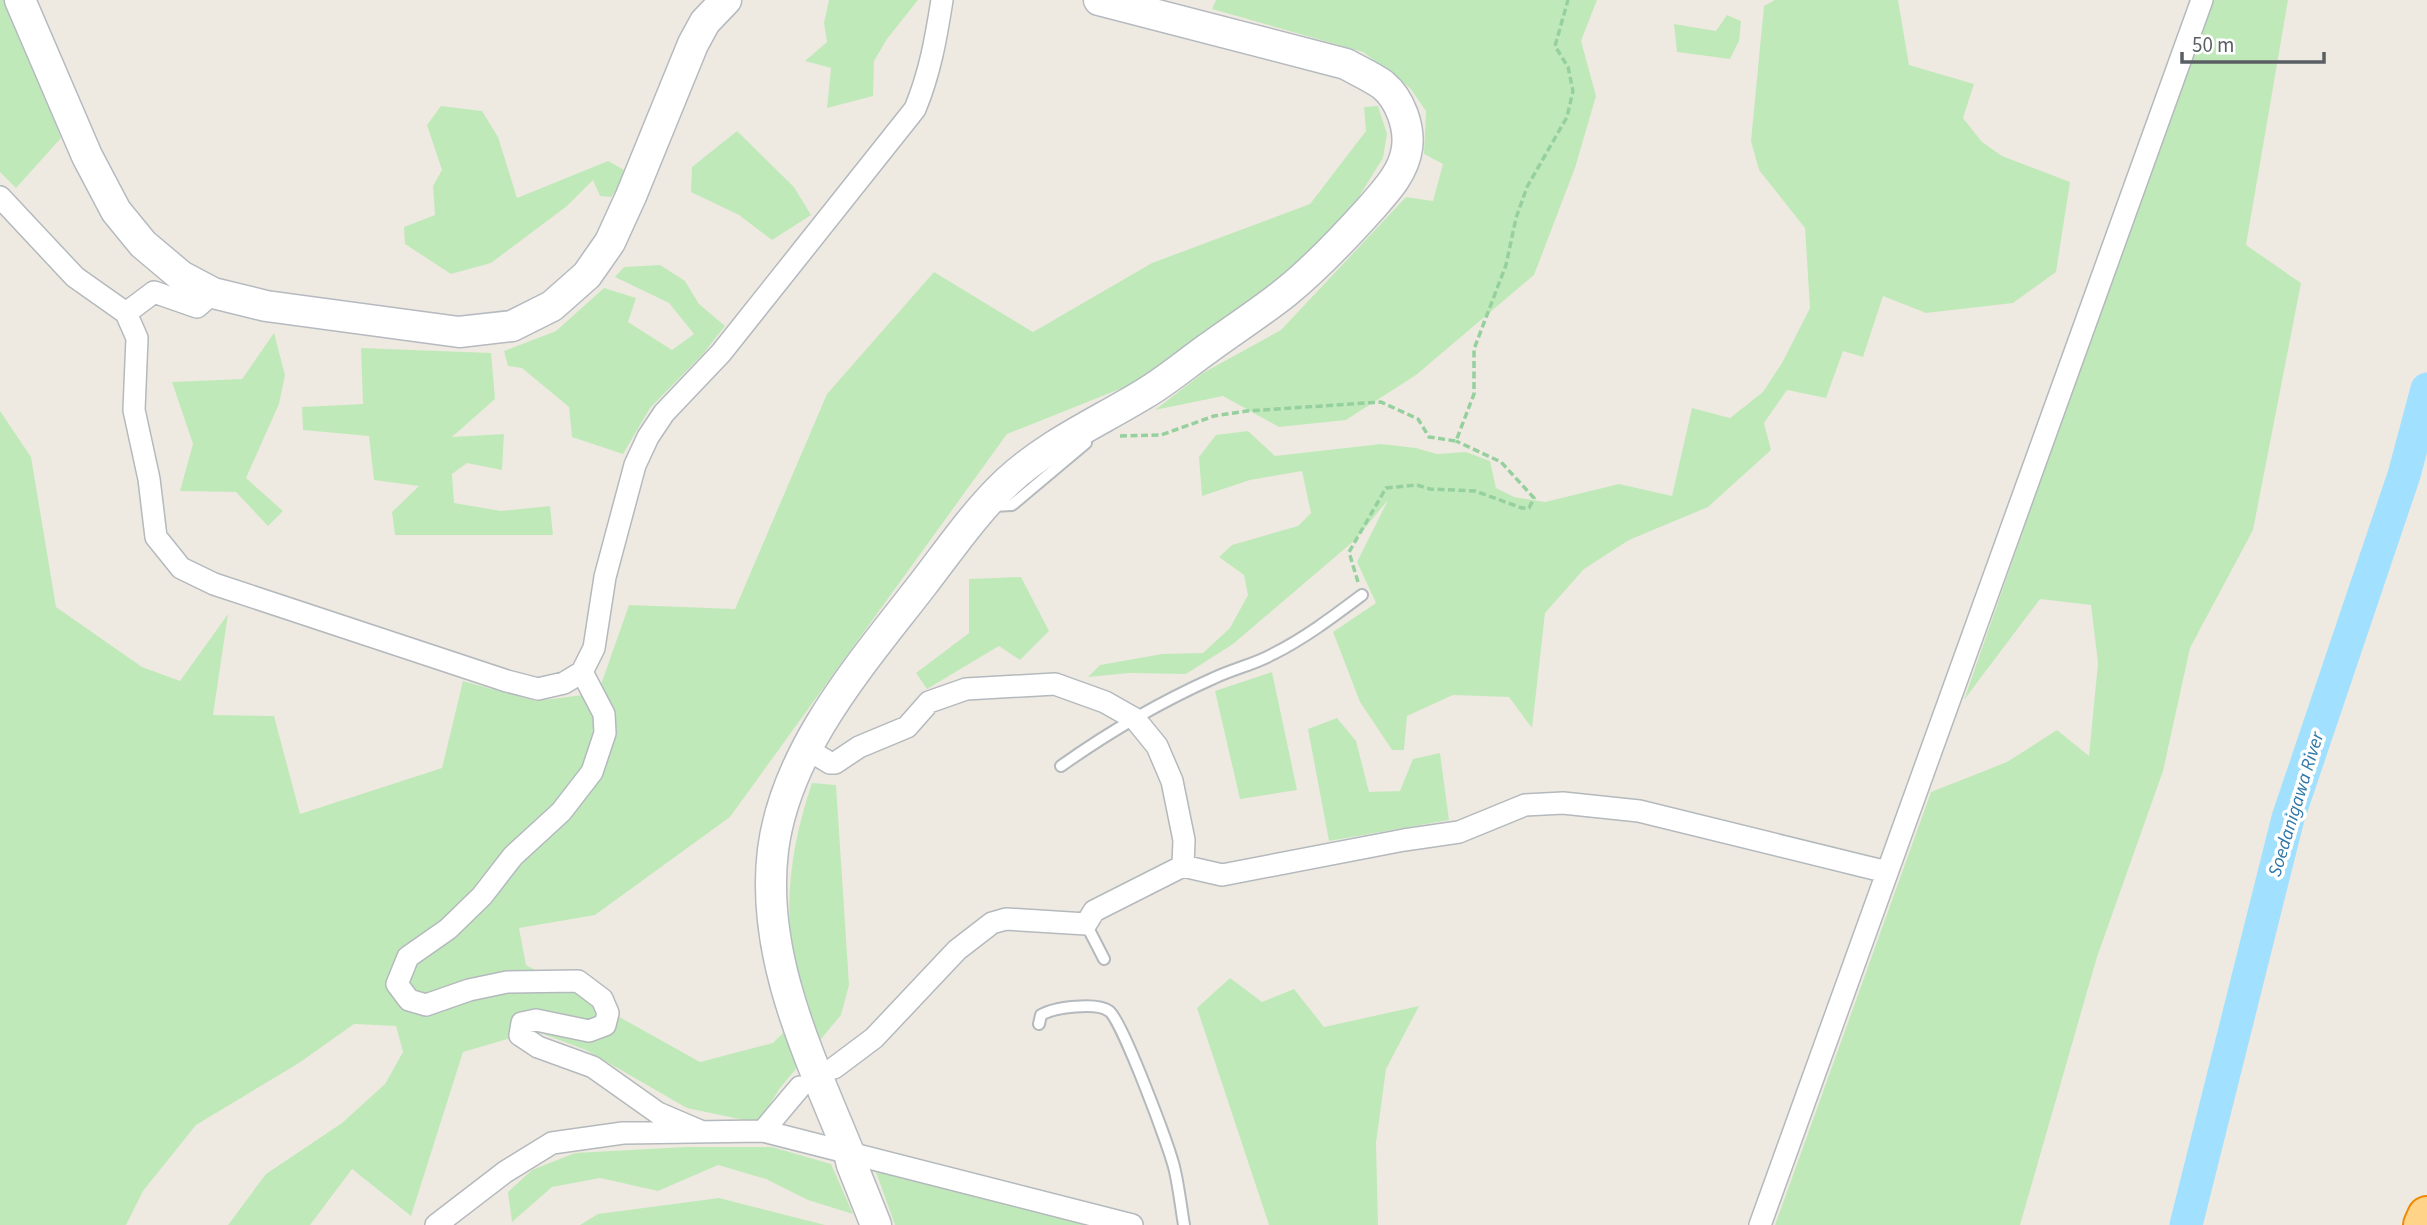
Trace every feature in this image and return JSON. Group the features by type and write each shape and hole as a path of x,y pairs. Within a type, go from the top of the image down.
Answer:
{"highway":[{"path":"2423,1225 2427,1216"}],"street":[{"path":"20,0 87,156 116,211 143,244 181,276 213,293 266,306 459,332 512,326 552,306 587,275 610,242 705,22 726,0"},
{"path":"0,197 75,277 126,313 137,338 134,410 149,479 156,537 181,568 214,584 538,689 564,683 582,673 594,648 605,577 635,465 648,437 664,413 721,353 915,108 933,53 942,0"},
{"path":"876,1225 794,1019 775,934 771,875 779,818 790,785 807,749 836,702 883,636 983,507 1010,480 1051,448 1147,392 1287,291 1348,234 1393,182 1407,150 1404,116 1394,98 1383,85 1346,64 1099,0"},
{"path":"1760,1225 2202,0"},
{"path":"126,313 154,292 197,307 213,293"},
{"path":"582,673 604,714 605,733 592,772 561,812 513,856 482,896 448,929 408,957 397,984 409,1000 426,1005 470,990 507,982 578,981 602,999 608,1013 605,1025 589,1031 536,1020 522,1023 520,1035 538,1047 593,1067 658,1113 700,1131"},
{"path":"807,749 830,763 835,763 859,747 907,727 929,702 966,689 1055,684 1105,702 1135,719 1157,746 1172,781 1184,840 1183,866"},
{"path":"834,1068 874,1038 957,950 992,923 1006,919 1086,924 1094,911 1183,866 1222,875 1459,832 1525,805 1563,803 1639,811 1887,872"},
{"path":"763,1132 800,1087"},
{"path":"436,1225 505,1172 552,1143 623,1133 700,1131 763,1132 851,1159 1132,1225"}],"lane":[{"path":"983,507 1012,505 1086,443"},
{"path":"1061,766 1094,742 1214,677 1271,656 1316,629 1362,595"},
{"path":"1086,924 1104,959"},
{"path":"1040,1024 1041,1015 1050,1010 1097,1006 1110,1011 1118,1022 1175,1169 1184,1225"}],"path":[{"path":"1456,441 1474,394 1474,349 1506,265 1516,218 1527,187 1567,117 1573,91 1568,66 1555,46 1568,0"},
{"path":"1086,443 1108,437 1161,435 1214,416 1247,411 1381,402 1418,419 1429,437 1456,441 1501,462 1534,498 1529,508 1522,508 1475,491 1430,489 1417,485 1386,488 1349,552 1362,595"}],"green space":[{"path":"0,0 5,0 12,14 61,138 16,188 0,172"},
{"path":"829,0 918,0 887,39 874,61 873,96 827,108 831,68 805,61 827,42 824,23"},
{"path":"1216,0 1597,0 1581,41 1596,96 1575,168 1534,275 1416,375 1346,420 1279,427 1223,396 1155,410 1203,373 1281,330 1406,197 1433,201 1443,164 1424,154 1426,111 1410,88 1363,52 1212,9"},
{"path":"1775,0 1898,0 1909,65 1974,84 1963,118 1982,142 2002,156 2070,182 2056,272 2013,303 1926,313 1883,296 1863,357 1843,351 1826,398 1787,390 1764,423 1771,450 1708,507 1629,540 1584,569 1545,613 1532,728 1509,697 1453,695 1407,716 1404,750 1392,750 1360,702 1333,632 1376,603 1357,562 1388,500 1355,540 1233,644 1186,674 1129,673 1088,677 1100,665 1162,654 1203,653 1230,628 1248,595 1244,575 1219,557 1232,545 1298,526 1311,513 1302,471 1250,480 1202,496 1199,457 1216,435 1248,431 1275,456 1381,444 1416,448 1437,454 1466,452 1490,461 1496,488 1514,497 1545,502 1619,484 1672,496 1692,408 1730,418 1763,392 1782,363 1810,308 1805,228 1759,170 1751,141 1764,6"},
{"path":"2212,0 2288,0 2246,245 2301,283 2253,530 2190,648 2163,771 2097,957 2020,1225 1775,1225 1931,792 2007,762 2057,730 2089,756 2098,663 2091,605 2040,599 1964,700 2167,118"},
{"path":"1727,15 1741,21 1739,41 1730,59 1677,52 1674,24 1716,31"},
{"path":"441,106 482,111 498,137 517,198 608,161 624,170 620,185 611,197 600,196 593,180 567,206 491,263 451,274 405,244 404,227 435,215 433,186 442,170 427,125"},
{"path":"1378,106 1387,134 1383,158 1340,227 1270,305 1145,379 1007,434 730,817 595,915 519,928 526,965 700,1062 773,1043 809,1007 792,949 789,907 792,865 800,823 812,783 836,785 849,985 841,1015 780,1088 758,1123 687,1108 586,1050 535,1031 463,1052 411,1216 352,1169 310,1225 228,1225 266,1174 342,1123 385,1084 403,1052 396,1026 354,1024 299,1063 196,1125 143,1191 126,1225 0,1225 0,411 31,457 56,607 142,667 180,681 228,614 213,715 274,716 300,814 442,768 463,681 536,701 598,693 629,605 735,609 827,394 934,272 1033,332 1152,263 1310,204 1366,131 1364,107"},
{"path":"737,131 794,187 811,215 772,240 739,215 691,192 692,167"},
{"path":"660,265 685,281 699,304 725,326 703,354 650,408 623,454 572,437 569,407 522,368 508,366 504,351 556,331 604,288 636,298 628,322 672,350 694,334 669,303 615,277 624,267"},
{"path":"274,333 285,375 279,404 246,478 283,511 268,526 236,492 180,491 193,444 172,382 242,379"},
{"path":"361,348 491,353 495,399 452,437 504,434 502,470 467,463 452,474 454,503 501,511 550,506 553,535 395,535 392,512 419,486 374,480 369,436 303,430 302,407 363,404"},
{"path":"1021,577 1049,631 1020,660 999,646 927,689 916,673 969,633 969,579"},
{"path":"1272,672 1297,790 1240,799 1215,691"},
{"path":"1337,718 1356,741 1369,792 1400,791 1413,759 1440,753 1449,820 1329,841 1308,729"},
{"path":"1230,978 1262,1002 1294,989 1324,1027 1419,1006 1386,1069 1376,1143 1378,1225 1269,1225 1197,1008"},
{"path":"685,1147 772,1147 831,1164 853,1214 808,1200 766,1179 718,1165 658,1191 600,1178 552,1187 512,1222 508,1192 532,1170 575,1153"},
{"path":"873,1164 1095,1225 895,1225"},
{"path":"719,1198 825,1225 580,1225 598,1214"}],"waterway":[{"name":"Soedanigawa River","path":"2186,1225 2288,818 2404,475 2427,389"}]}
